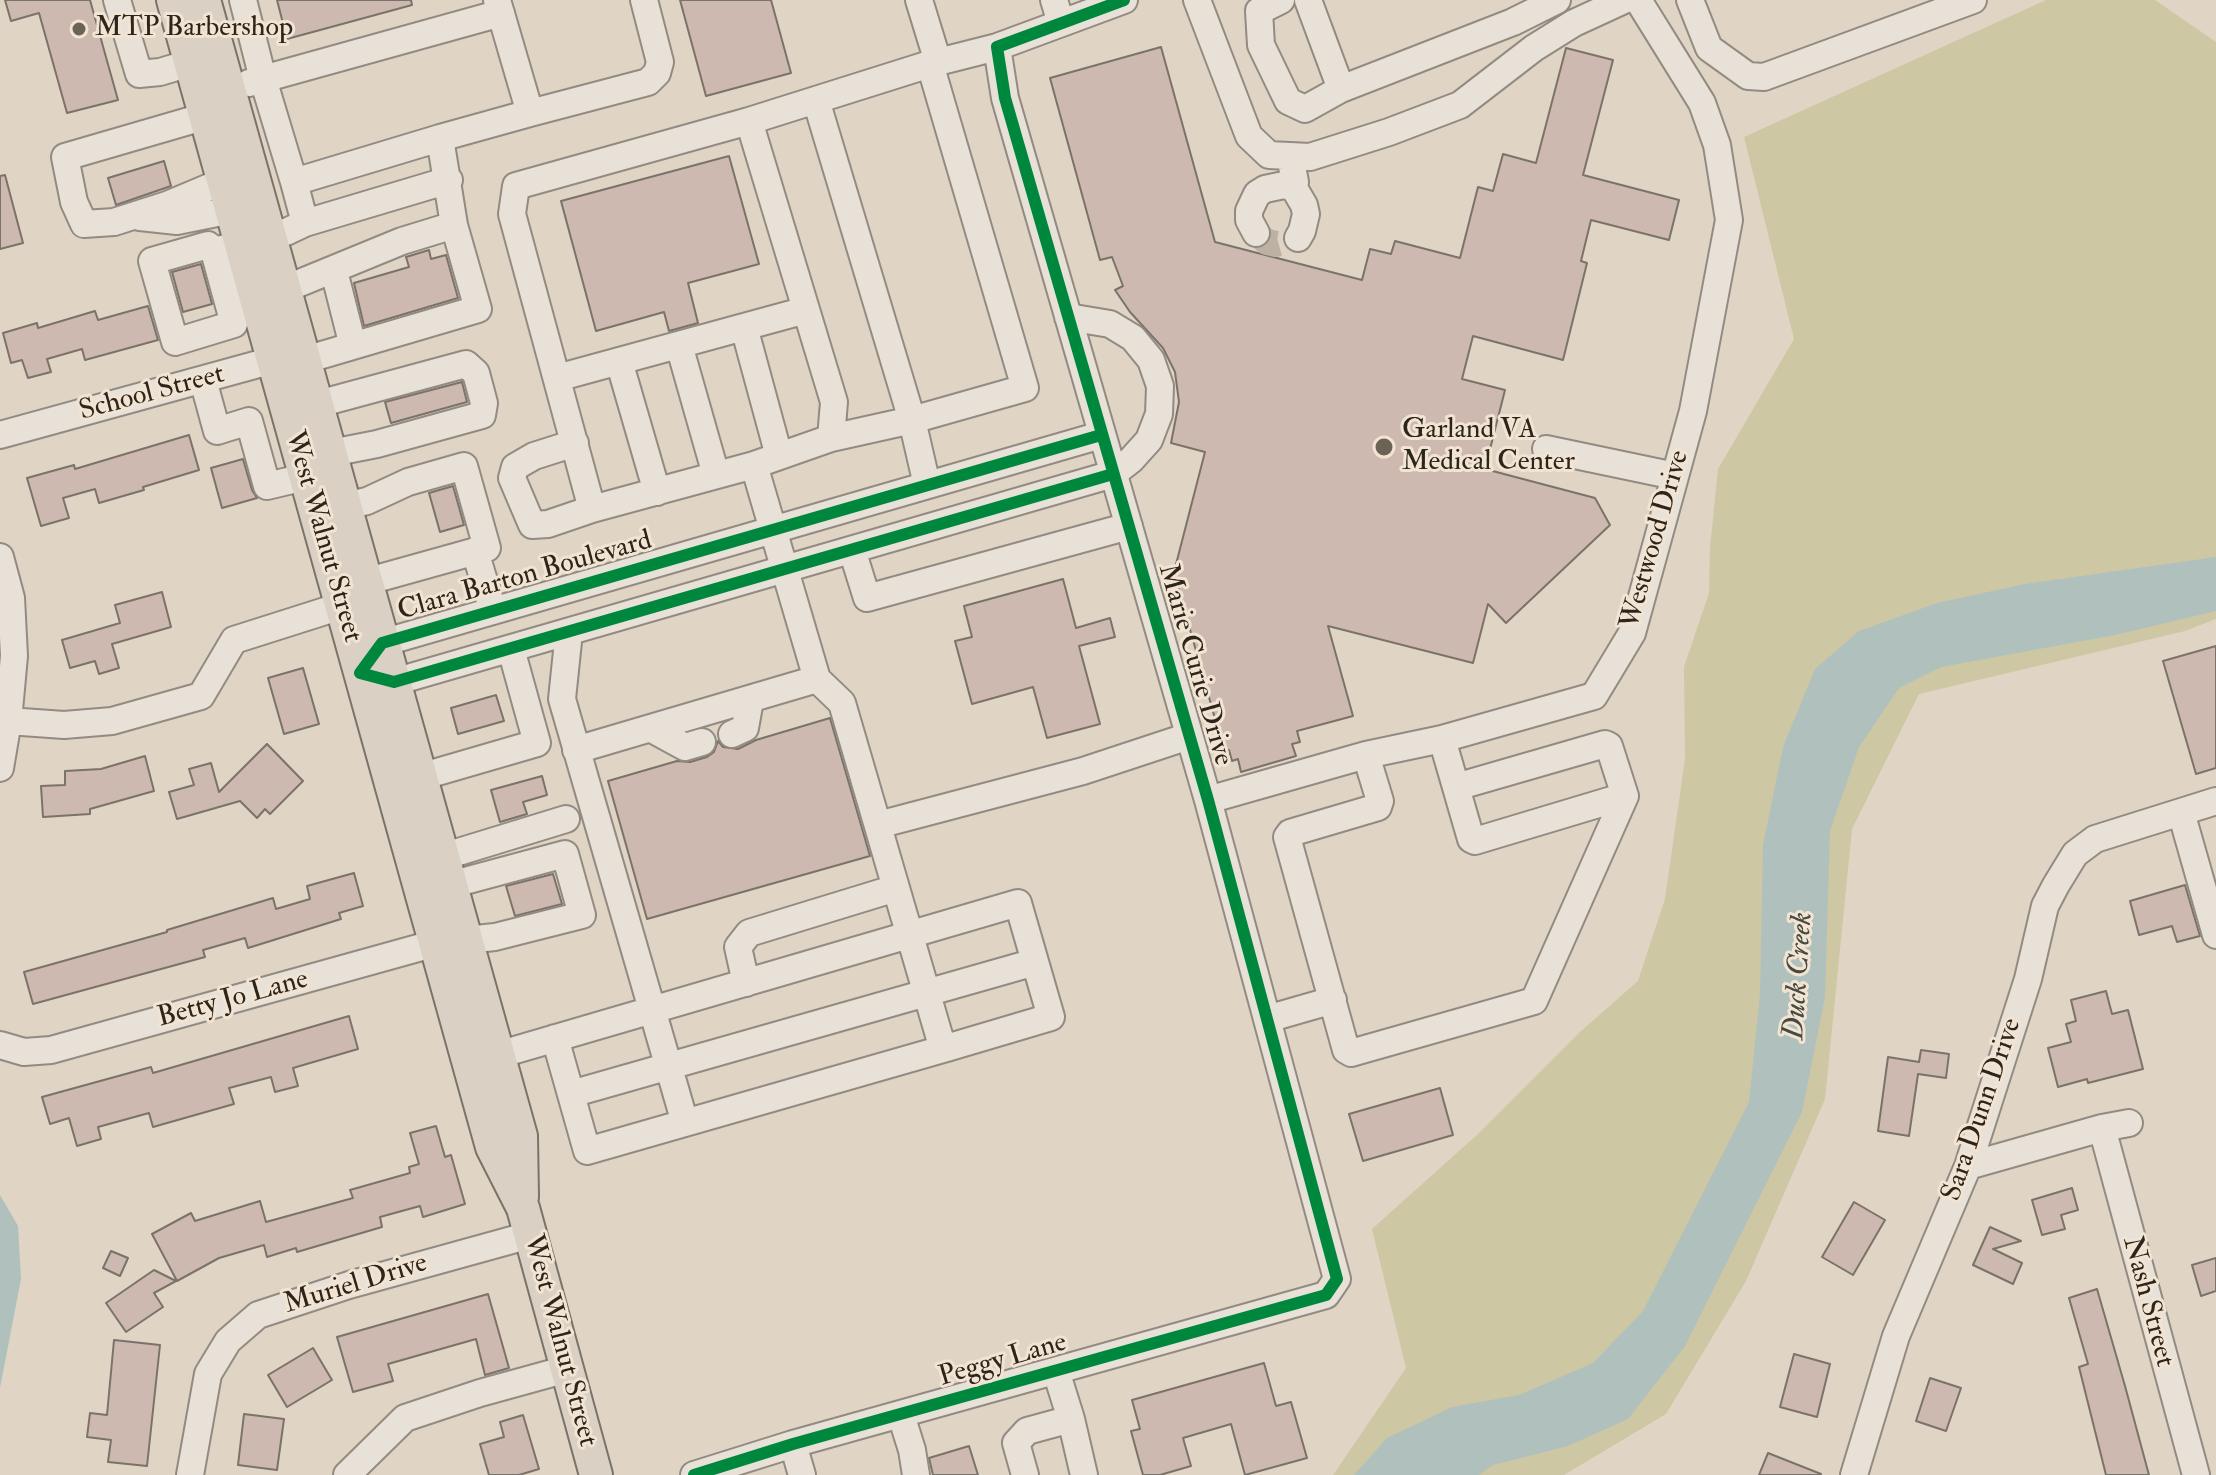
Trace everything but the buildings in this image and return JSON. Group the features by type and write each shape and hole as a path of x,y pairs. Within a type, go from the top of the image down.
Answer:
{"main road":[{"name":"West Walnut Street","path":"173,0 360,673 451,942 498,1055 521,1136 526,1222"},
{"name":"West Walnut Street","path":"204,0 228,89 242,244 285,289 446,871 451,942 492,1147 526,1222 596,1475"}],"street":[{"path":"117,0 139,74 160,72 190,63"},
{"path":"243,0 305,223"},
{"path":"294,182 440,138 648,82 657,73 660,62 644,0"},
{"path":"575,443 534,456 515,467 512,478 532,525 548,524 754,465 831,438 912,420 1025,388 919,0"},
{"path":"592,509 512,214 516,186 997,47 1057,12 1124,0"},
{"path":"1197,0 1249,136 1259,193"},
{"path":"1281,0 1259,11 1261,45 1288,101 1305,109 1341,89 1513,22 1557,0"},
{"path":"1308,0 1341,89"},
{"path":"1249,136 1269,155 1310,157 1389,132 1460,105 1574,10 1624,0"},
{"name":"Westwood Drive","path":"1208,800 1594,696 1632,633 1693,411 1729,220 1717,145 1702,103 1638,0"},
{"path":"1690,0 1709,48 1748,76 1764,77 1973,0"},
{"path":"228,89 499,7 530,113"},
{"path":"214,37 250,27"},
{"name":"Marie Curie Drive","path":"997,47 1005,98 1208,800 1337,1279 1326,1295"},
{"path":"816,100 912,420 927,485"},
{"path":"206,116 65,157 74,202 84,224 114,222 228,196"},
{"path":"749,121 834,402 831,438"},
{"path":"285,289 402,241 454,225 440,138"},
{"path":"1290,156 1294,188 1306,214 1298,238"},
{"path":"242,244 449,180"},
{"path":"1256,233 1249,220 1249,211 1259,193 1284,185 1294,188"},
{"name":"School Street","path":"0,435 273,360 305,360 478,309 454,225"},
{"path":"334,271 353,346"},
{"path":"557,378 806,310"},
{"path":"360,673 394,682 1113,474 1149,440 1159,414 1160,386 1151,360 1133,338 1110,324 1068,317"},
{"path":"744,327 779,456"},
{"path":"679,345 716,475"},
{"path":"619,361 657,492"},
{"path":"318,404 466,364 476,373 484,403 482,415 377,444 331,453"},
{"path":"203,380 217,431 249,421 267,486 305,477"},
{"name":"Clara Barton Boulevard","path":"360,673 382,643 1101,435"},
{"path":"1546,449 1675,476"},
{"path":"754,465 817,679 842,703 943,1049"},
{"path":"345,506 367,501 408,482 464,466 487,548 365,582"},
{"path":"852,550 867,598 1129,526"},
{"path":"475,551 493,611"},
{"path":"0,557 11,598 6,631 14,656 0,768"},
{"path":"8,721 64,725 112,721 201,696 234,640 341,606"},
{"path":"569,632 562,699 685,1123"},
{"path":"420,777 537,743 511,649"},
{"path":"576,750 817,679"},
{"path":"732,734 745,728 750,700"},
{"path":"652,729 685,747 702,742"},
{"path":"878,825 1083,771 1189,736"},
{"path":"1442,739 1471,839 1475,841 1625,796"},
{"path":"1366,755 1380,801 1378,807 1290,833 1287,837 1346,1050 1351,1053 1534,1001 1625,796 1609,746 1605,744 1456,787"},
{"name":"Sara Dunn Drive","path":"1854,1475 1896,1336 1968,1166 2028,979 2045,906 2075,854 2095,839 2216,801"},
{"path":"2181,812 2216,935"},
{"path":"446,871 566,819"},
{"name":"Betty Jo Lane","path":"0,1045 24,1052 51,1050 451,942 495,937 582,915 565,854 446,871"},
{"path":"746,983 738,947 749,933 896,888"},
{"path":"498,1055 555,1038 651,1010 746,983 1018,903 1051,1017 587,1151 555,1038"},
{"path":"571,1094 1035,962"},
{"path":"1267,1019 1333,1000"},
{"path":"1968,1166 2129,1123"},
{"name":"Nash Street","path":"2102,1128 2196,1475"},
{"name":"Muriel Drive","path":"190,1475 208,1374 228,1341 258,1315 526,1222"},
{"name":"Peggy Lane","path":"694,1475 733,1470 793,1444 1326,1295"},
{"path":"347,1475 405,1418 567,1369"},
{"path":"1056,1371 1084,1475"},
{"path":"901,1415 916,1475"},
{"path":"1025,1475 1016,1443 1027,1431 1071,1419"},
{"path":"793,1444 802,1475"}],"shaded area":[{"path":"2046,0 2155,0 2216,42 2216,619 2185,631 1919,694 1852,829 1825,1099 1746,1281 1666,1414 1564,1475 1333,1475 1406,1368 1372,1229 1479,1133 1580,1032 1638,981 1665,899 1685,759 1684,667 1709,593 1718,469 1794,339 1744,137"}],"water":[{"name":"Duck Creek","path":"2216,557 2216,611 2115,635 1941,667 1899,688 1859,747 1830,831 1825,997 1802,1112 1685,1346 1628,1419 1568,1446 1493,1465 1479,1475 1354,1475 1387,1438 1452,1407 1519,1395 1593,1363 1643,1311 1749,1102 1760,994 1763,845 1783,747 1815,669 1859,631 1937,603 2025,584"},
{"path":"0,1195 18,1226 21,1279 0,1388"}],"tunnel":[{"path":"1256,233 1267,242 1276,244 1298,238"}],"cycle path":[{"path":"694,1475 793,1444 1326,1295 1337,1279 1208,800 1005,98 997,47 1124,0"},
{"path":"1101,435 382,643 360,673 394,682 1113,474"}],"place":[{"name":"MTP Barbershop","path":"79,29"},
{"name":"Garland VA Medical Center","path":"1384,447"}]}
